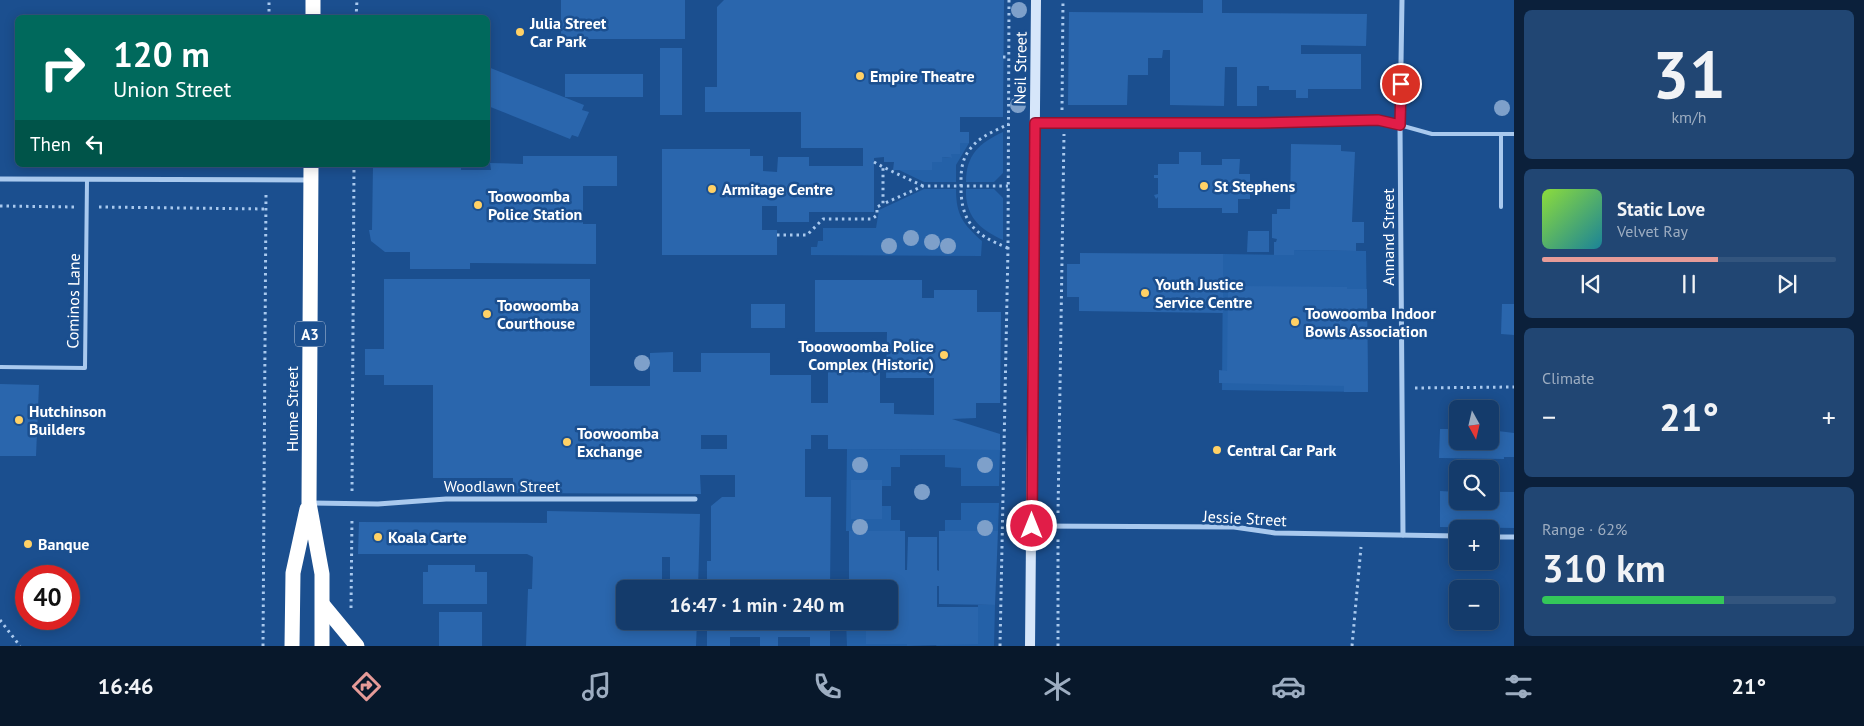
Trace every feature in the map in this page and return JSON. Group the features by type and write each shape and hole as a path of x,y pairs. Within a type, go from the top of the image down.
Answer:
{"highway":[{"path":"313,0 313,15"},
{"name":"Hume Street","path":"311,167 309,503 322,574 322,646"},
{"name":"Hume Street","path":"292,646 293,573 309,503"},
{"path":"323,605 357,646"}],"street":[{"name":"Neil Street","path":"1030,646 1036,0"},
{"name":"Annand Street","path":"1402,0 1400,125 1403,535"},
{"path":"0,178 311,180"},
{"name":"Woodlawn Street","path":"309,503 378,504 446,498 695,499"},
{"name":"Jessie Street","path":"1032,526 1234,527 1275,533 1449,536"},
{"path":"1499,537 1514,537"}],"lane":[{"path":"1035,123 1257,123 1378,120 1432,134 1514,134"},
{"path":"1501,134 1501,207"},
{"name":"Cominos Lane","path":"0,367 85,368 87,180"}],"path":[{"path":"269,0 269,15"},
{"path":"356,15 357,0"},
{"path":"1000,646 1008,248 1009,0"},
{"path":"1058,646 1063,0"},
{"path":"1003,57 1009,57"},
{"path":"1008,248 984,237 970,223 961,206 960,186 961,166 970,149 985,135 1009,124"},
{"path":"874,162 923,186"},
{"path":"353,384 354,167"},
{"path":"883,167 883,204"},
{"path":"262,646 266,180"},
{"path":"777,236 807,235 823,219 872,220 877,215 877,207 923,186 1008,186"},
{"path":"0,206 266,209"},
{"path":"1402,388 1514,387"},
{"path":"1352,646 1362,534"},
{"path":"0,620 20,646"}],"shaded area":[{"path":"1003,132 1003,173 994,182 966,182 968,164 971,157 987,141"},
{"path":"960,143 969,143 956,165 956,182 924,182 897,169 932,170 932,162 942,157 951,158 951,154"},
{"path":"924,189 956,189 957,206 965,224 982,241 981,256 811,255 811,247 817,247 818,241 823,241 823,228 876,228 879,210"},
{"path":"966,189 994,189 1003,198 1003,240 980,226 975,220 968,207"},
{"name":"Toowoomba Indoor Bowls Association","path":"1294,250 1366,251 1368,392 1222,390 1223,254 1294,255"},
{"path":"847,449 1000,450 999,486 961,486 961,468 945,467 945,455 900,455 900,467 891,467 891,486 882,486 882,480 851,480 851,519 882,519 882,506 891,506 891,520 900,520 900,531 846,531"},
{"path":"961,503 999,503 998,531 945,531 945,520 961,520"},
{"path":"978,605 995,605 994,646 936,646 937,644 978,644"},
{"path":"846,630 866,630 866,644 907,644 907,646 847,646"}],"building":[{"path":"561,0 685,0 685,39 561,39"},
{"name":"Empire Theatre","path":"724,0 1004,0 1003,117 960,117 960,132 969,132 969,143 960,143 960,154 951,154 952,158 942,157 942,162 932,162 932,170 893,170 894,162 884,162 884,157 874,158 874,212 809,212 809,222 777,222 777,206 762,206 762,230 777,230 777,255 662,255 662,149 750,149 750,156 763,156 763,171 777,172 778,157 809,157 809,166 863,166 863,148 801,148 801,112 705,112 705,87 717,87 717,7"},
{"path":"1203,0 1222,0 1222,13 1367,14 1366,46 1301,45 1301,54 1361,54 1361,89 1308,89 1308,98 1296,98 1296,90 1269,90 1269,86 1257,86 1257,106 1237,106 1237,67 1225,67 1224,106 1170,105 1170,50 1163,50 1162,58 1148,58 1148,75 1128,75 1127,105 1068,105 1069,12 1203,13"},
{"path":"660,48 682,48 682,115 660,115"},
{"path":"490,68 584,105 582,110 589,112 578,137 572,135 570,139 490,107"},
{"path":"565,74 643,74 643,97 565,97"},
{"path":"1291,144 1341,145 1341,151 1355,152 1352,222 1364,222 1364,243 1356,243 1356,251 1294,250 1294,255 1274,255 1274,242 1277,239 1272,238 1272,214 1277,214 1277,209 1290,209"},
{"name":"St Stephens","path":"1179,152 1201,152 1201,165 1222,165 1222,159 1240,159 1239,174 1250,174 1250,199 1238,199 1238,213 1222,213 1222,208 1158,208 1158,197 1156,199 1154,195 1158,194 1158,178 1154,178 1154,175 1158,175 1158,164 1179,164"},
{"name":"Toowoomba Police Station","path":"523,156 617,156 617,186 583,186 583,224 596,224 596,264 470,263 470,269 410,269 410,252 385,252 371,241 369,230 372,230 373,167 461,167 461,170 491,170 490,163 523,164"},
{"path":"1248,231 1269,231 1269,252 1247,252"},
{"path":"1080,253 1223,254 1223,313 1079,311 1079,297 1067,297 1067,264 1080,264"},
{"path":"384,279 590,279 590,386 650,386 650,353 673,352 673,372 701,372 701,353 770,353 770,375 811,375 811,403 828,403 828,372 880,372 880,403 894,403 894,414 934,415 934,378 886,378 887,332 815,332 815,280 922,280 922,298 934,298 934,290 977,290 977,312 1001,312 1000,403 976,403 976,418 952,419 1000,434 1000,450 828,449 828,435 811,435 811,449 805,449 805,497 831,497 830,580 707,580 707,561 711,561 711,506 722,497 735,497 735,475 700,475 701,494 513,493 513,478 433,478 433,385 384,385 384,375 365,375 365,349 384,349","holes":["701,435 727,435 727,449 701,449"]},
{"name":"Toowoomba Indoor Bowls Association","path":"1228,286 1347,287 1347,289 1367,289 1368,392 1344,392 1344,386 1219,383 1219,370 1227,371"},
{"path":"751,304 785,304 785,328 751,328"},
{"path":"1502,304 1514,304 1514,335 1501,334"},
{"name":"Hutchinson Builders","path":"0,384 39,385 36,456 0,456"},
{"path":"1440,429 1449,429 1449,450 1499,450 1499,431 1514,433 1514,457 1504,457 1504,459 1439,458"},
{"path":"851,480 882,480 882,519 851,519"},
{"path":"1440,491 1449,492 1449,510 1499,510 1499,492 1514,492 1514,528 1499,528 1499,520 1449,520 1449,527 1440,527"},
{"path":"547,511 700,514 698,580 670,580 670,557 662,557 662,580 616,580 616,630 697,630 696,646 526,646 528,589 532,589 533,557 527,554 358,554 359,522 547,523"},
{"path":"849,531 905,531 905,570 907,570 908,537 937,537 937,570 939,571 939,531 998,531 995,605 939,604 939,586 937,586 937,607 978,607 978,644 907,646 907,644 866,644 866,630 898,630 898,580 849,580"},
{"path":"428,565 475,565 475,572 487,572 487,604 423,604 423,572 428,572"},
{"path":"439,612 482,612 482,646 439,646"},
{"path":"707,630 830,630 830,646 810,646 810,637 778,637 778,646 760,646 760,637 730,637 730,646 707,646"}],"place":[{"name":"Julia Street Car Park","path":"520,32"},
{"name":"Empire Theatre","path":"860,76"},
{"name":"St Stephens","path":"1204,186"},
{"name":"Armitage Centre","path":"712,189"},
{"name":"Toowoomba Police Station","path":"478,205"},
{"name":"Youth Justice Service Centre","path":"1145,293"},
{"name":"Toowoomba Courthouse","path":"487,314"},
{"name":"Toowoomba Indoor Bowls Association","path":"1295,322"},
{"name":"Tooowoomba Police Complex (Historic)","path":"944,355"},
{"name":"Hutchinson Builders","path":"19,420"},
{"name":"Toowoomba Exchange","path":"567,442"},
{"name":"Central Car Park","path":"1217,450"},
{"name":"Koala Carte","path":"378,537"},
{"name":"Banque","path":"28,544"}],"route":[{"path":"1032,526 1035,123 1257,123 1378,120 1400,125 1401,84"}]}
